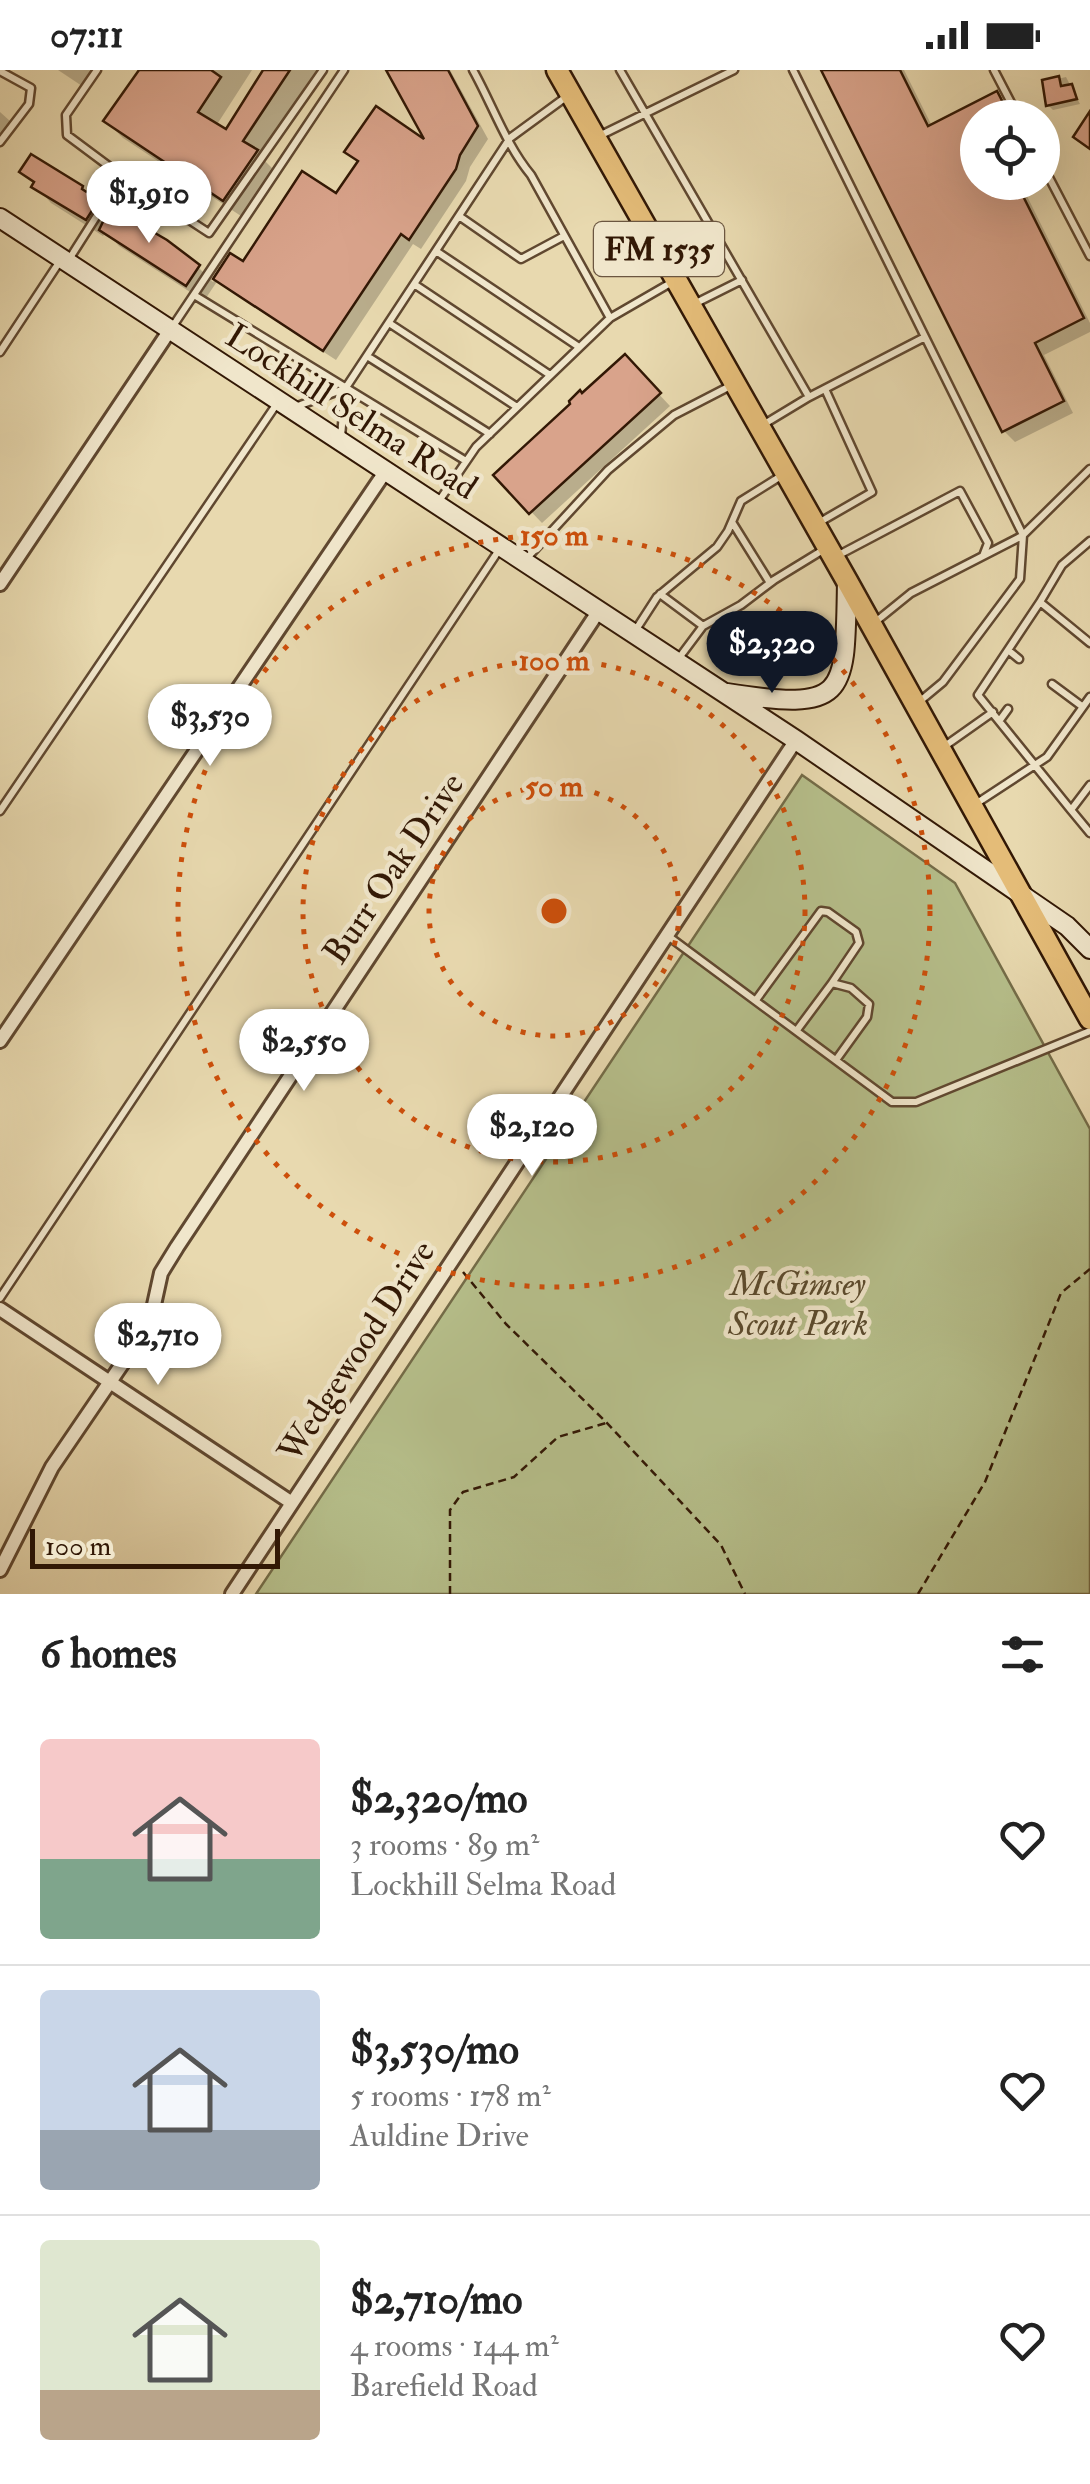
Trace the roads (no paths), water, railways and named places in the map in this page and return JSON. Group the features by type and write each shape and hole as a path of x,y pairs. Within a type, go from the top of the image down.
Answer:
{"main road":[{"name":"FM 1535","path":"558,70 848,581 1090,1019"},
{"name":"Lockhill Selma Road","path":"0,218 796,740 1067,926 1090,949"},
{"path":"722,692 796,702 822,696 842,674 848,581"},
{"name":"Lockhill Selma Road","path":"1067,926 1090,932"}],"street":[{"path":"0,584 170,330"},
{"path":"0,1041 385,472"},
{"name":"Burr Oak Drive","path":"0,1570 52,1467 150,1323 161,1273 177,1247 598,612"},
{"name":"Wedgewood Drive","path":"232,1594 796,740"},
{"path":"0,1309 292,1503"}],"lane":[{"path":"97,70 66,115 67,136 208,233 323,70"},
{"path":"170,330 344,70"},
{"path":"473,70 510,138 516,157 530,174 610,318"},
{"path":"620,70 808,397"},
{"path":"596,138 734,70"},
{"path":"793,70 1023,535 1020,579 943,682 916,704"},
{"path":"994,70 1009,100"},
{"path":"0,71 31,88 29,104 0,142"},
{"path":"341,443 346,389 414,284 510,138 571,93"},
{"path":"0,352 122,176"},
{"path":"1060,198 1090,256"},
{"path":"459,216 522,259 564,236"},
{"path":"436,251 579,347"},
{"path":"436,505 466,461 550,374 610,318 676,280"},
{"path":"691,306 742,280"},
{"path":"414,284 550,374"},
{"path":"194,295 466,461"},
{"path":"389,323 517,407"},
{"path":"760,427 808,397 925,337"},
{"path":"367,356 490,434"},
{"path":"523,563 608,470 674,415 735,383"},
{"path":"0,811 284,405 346,389"},
{"path":"815,524 872,492 824,389"},
{"path":"872,625 910,593 1023,535 1090,469"},
{"path":"632,634 660,594 716,547 742,500 786,473"},
{"path":"676,662 703,626 741,606 770,583 960,491 988,543 983,556"},
{"path":"732,522 770,583"},
{"path":"1090,541 1062,565 978,695 1090,834"},
{"path":"0,1298 500,548"},
{"path":"660,594 703,626"},
{"path":"1040,602 1090,643"},
{"path":"1008,650 1019,659"},
{"path":"1052,684 1083,708"},
{"path":"973,806 1048,757 1090,697"},
{"path":"1000,720 1008,709"},
{"path":"941,749 993,712"},
{"path":"1071,810 1090,785"},
{"path":"756,1000 821,912 828,912 856,932 858,944 797,1030"},
{"path":"667,936 892,1102 916,1102 1090,1031"},
{"path":"832,983 850,988 869,1004 867,1017 836,1060"}],"park label":[{"name":"McGimsey Scout Park","path":"798,1303"}]}
